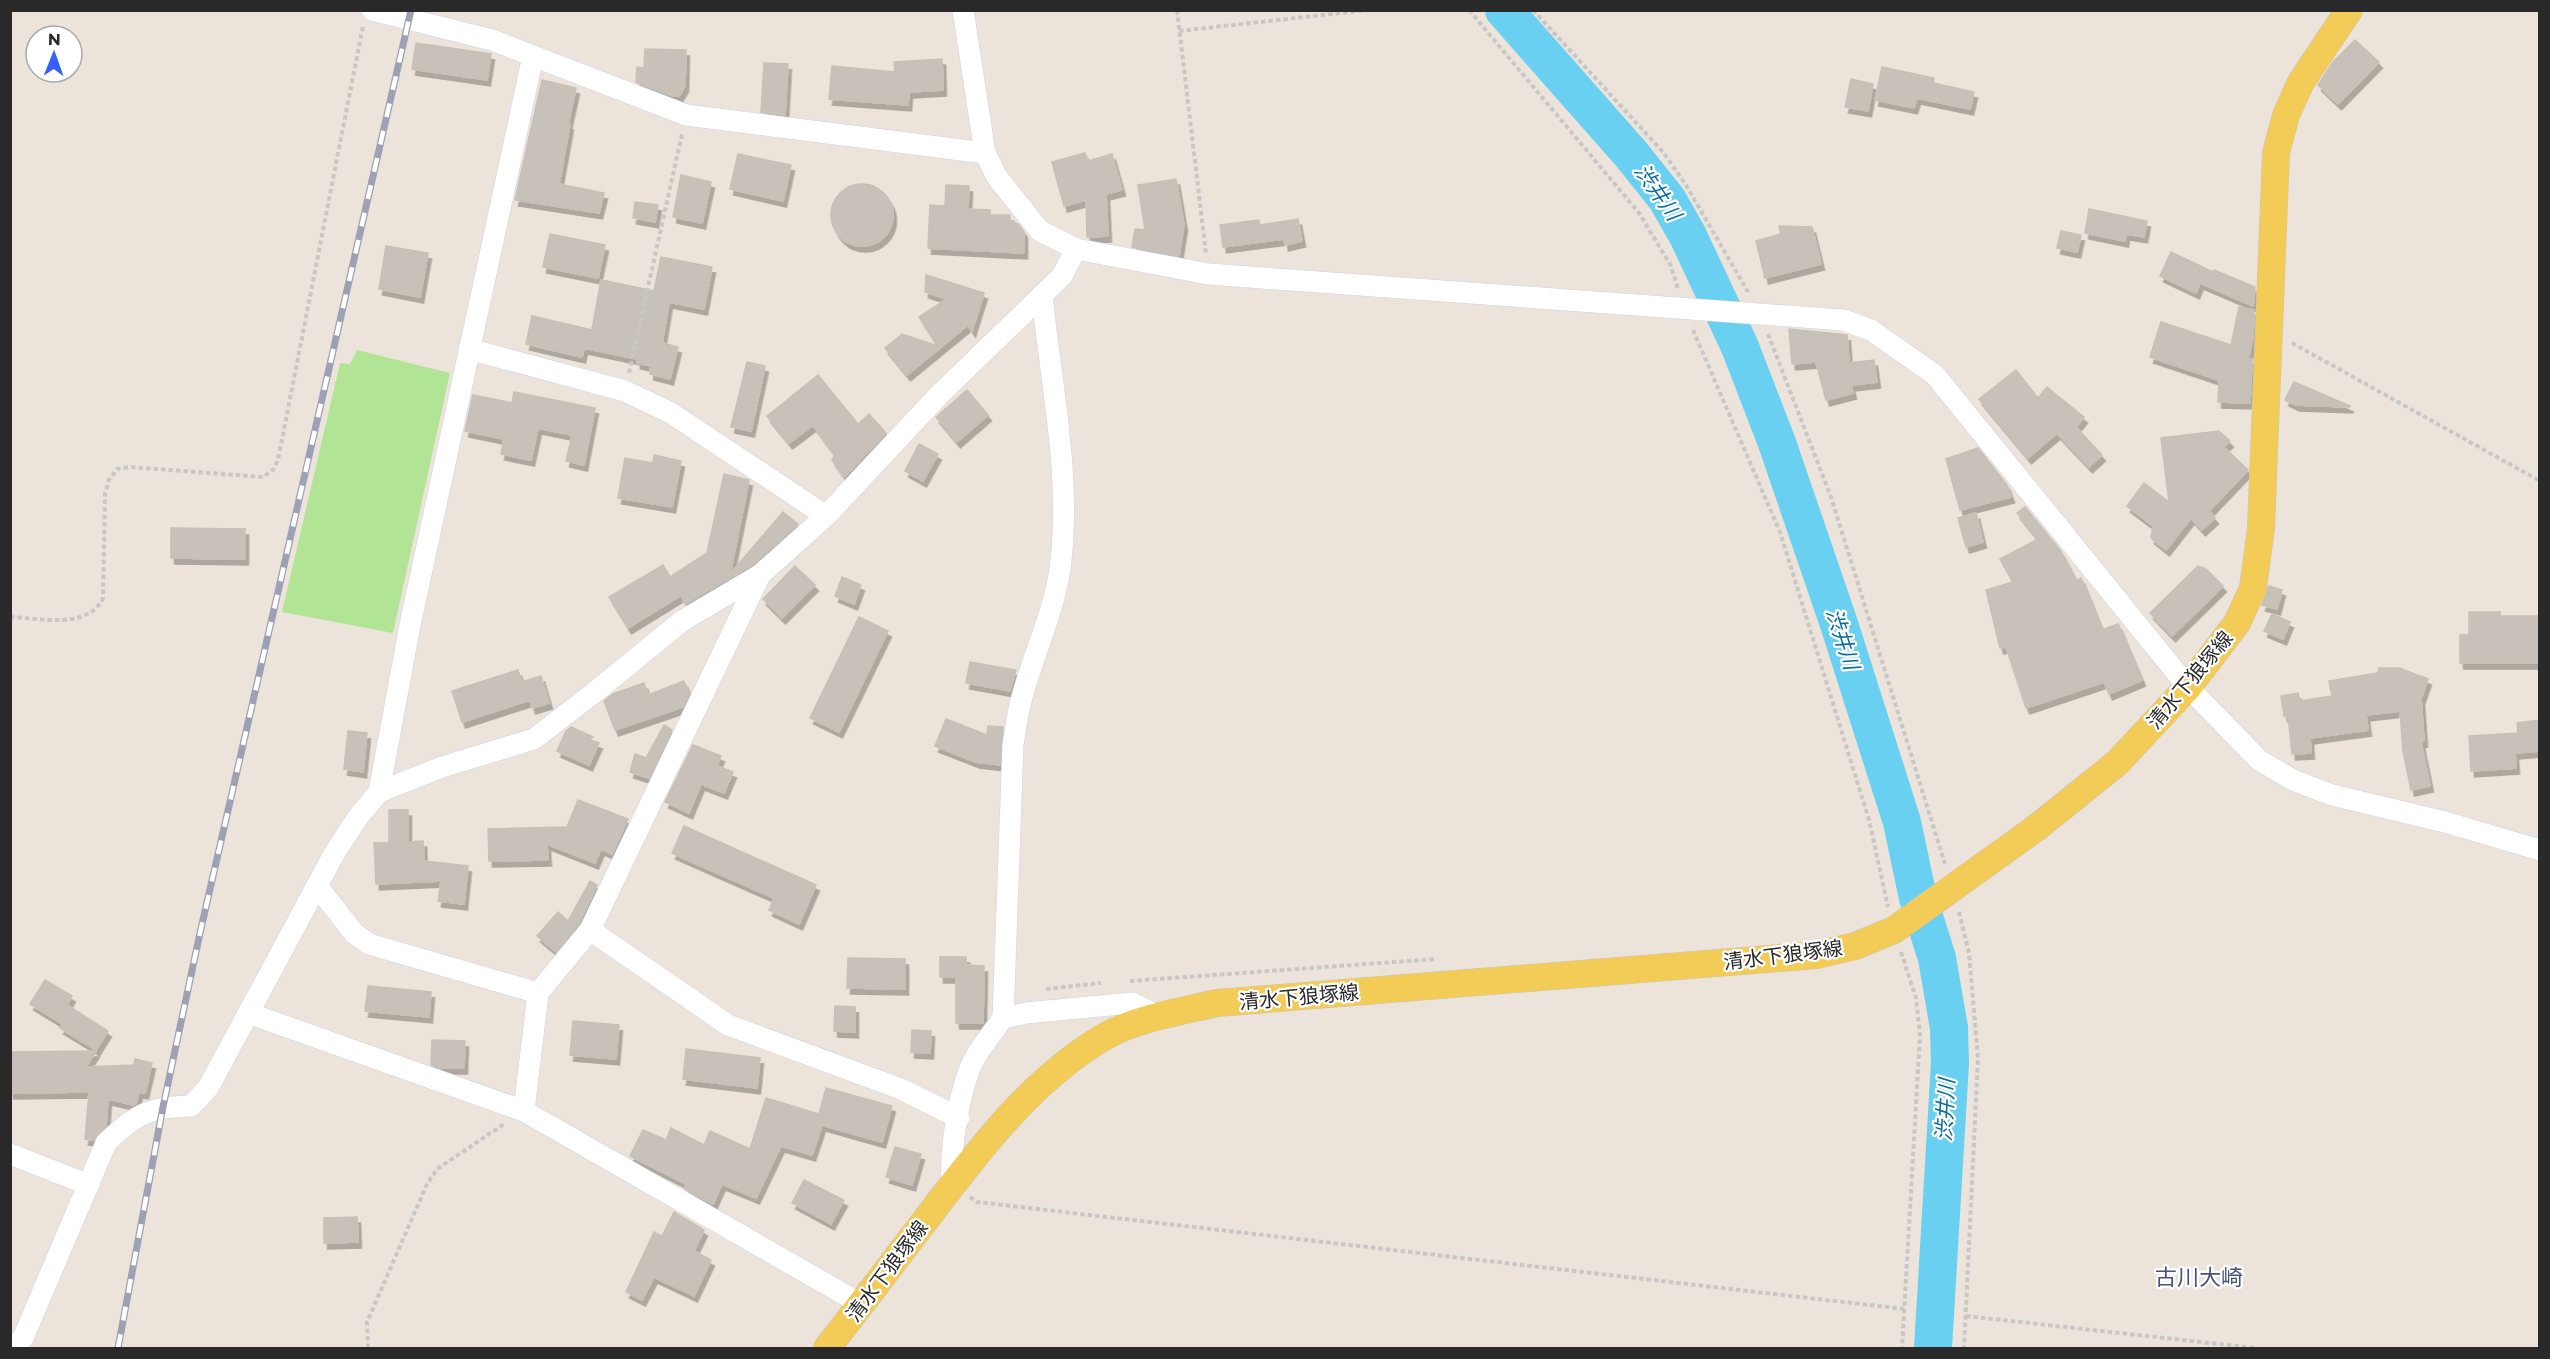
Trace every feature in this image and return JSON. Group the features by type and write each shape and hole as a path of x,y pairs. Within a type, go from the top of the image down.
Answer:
{"main road":[{"name":"清水下狼塚線","path":"828,1348 952,1185 997,1130 1036,1089 1069,1060 1106,1035 1158,1017 1217,1003 1817,955 1855,946 1893,917 1945,895 2036,828 2117,763 2188,687 2237,624 2253,588 2261,528 2276,153 2286,115 2301,82 2349,10"}],"street":[{"path":"963,10 985,153 997,177 1041,231 1076,249 1208,274 1843,320 1871,330 1935,375 2188,687 2259,760 2293,780 2332,795 2445,822 2540,850"},
{"path":"368,16 492,40 686,115 985,153"},
{"path":"379,792 410,625 533,56"},
{"path":"11,1348 23,1338 106,1143 128,1122 163,1107 191,1106 208,1088 317,886 358,817 379,792 442,767 534,739 682,621 760,575 826,516 938,396 1062,276 1076,249"},
{"path":"952,1185 951,1155 968,1072 985,1043 1004,1018 1013,745 1020,704 1052,602 1060,568 1062,465 1042,295"},
{"path":"470,349 625,391 671,413 826,516"},
{"path":"524,1111 538,993 590,930 760,575"},
{"path":"317,886 354,933 369,944 538,993"},
{"path":"590,930 728,1025 901,1089 959,1118"},
{"path":"1004,1018 1026,1013 1132,1003 1158,1017"},
{"path":"248,1013 524,1111 861,1304"},
{"path":"10,1154 89,1185"}],"path":[{"path":"1177,10 1208,274"},
{"path":"1179,31 1368,10"},
{"path":"1469,10 1639,213 1671,266 1779,532 1869,820 1916,998 1920,1035 1902,1348"},
{"path":"1533,10 1663,152 1686,185 1754,313 1831,497 1945,895 1969,953 1978,1058 1964,1348"},
{"path":"10,617 62,619 83,617 98,609 103,598 105,494 109,480 117,469 130,467 263,477 273,470 279,460 368,16"},
{"path":"625,391 686,115"},
{"path":"2268,336 2294,344 2540,481"},
{"path":"1119,982 1440,959"},
{"path":"1026,1013 1035,994 1051,987 1107,982"},
{"path":"368,1348 368,1322 427,1185 437,1169 524,1111"},
{"path":"952,1185 977,1202 1905,1309"},
{"path":"1966,1316 2255,1348"}],"green space":[{"path":"357,350 450,373 393,633 282,612 340,363 350,364"}],"building":[{"path":"2355,40 2379,62 2338,104 2318,85 2333,62"},
{"path":"416,43 491,54 487,80 412,69"},
{"path":"645,49 686,50 685,86 679,96 673,96 636,82 637,67 644,68"},
{"path":"942,59 943,90 909,92 908,105 829,99 832,66 895,72 894,62"},
{"path":"764,63 788,64 785,115 761,112"},
{"path":"1882,67 1934,78 1933,83 1974,92 1970,109 1917,98 1914,108 1875,100"},
{"path":"1851,79 1873,84 1868,111 1845,107"},
{"path":"542,80 576,88 559,184 604,193 599,213 515,200"},
{"path":"1085,153 1088,161 1112,154 1122,190 1106,194 1108,236 1087,237 1086,200 1064,206 1052,162"},
{"path":"738,154 791,165 783,201 730,189"},
{"path":"681,175 711,182 702,223 673,217"},
{"path":"1176,179 1184,225 1179,256 1132,247 1135,229 1145,230 1138,185"},
{"path":"856,184 868,184 884,193 891,203 893,215 891,227 884,237 868,246 856,246 845,241 836,232 831,221 831,209 836,198 845,189"},
{"path":"946,185 969,186 968,209 990,210 990,215 1010,215 1010,221 1018,224 1024,232 1024,253 928,248 930,205 945,206"},
{"path":"635,202 658,205 655,222 633,218"},
{"path":"2089,209 2147,221 2144,237 2126,234 2125,241 2085,233"},
{"path":"1298,219 1302,241 1285,245 1284,239 1223,247 1220,225 1259,220 1260,225"},
{"path":"1779,226 1812,227 1821,264 1765,278 1756,241 1781,234"},
{"path":"2061,231 2081,235 2077,252 2057,248"},
{"path":"550,234 605,245 598,278 543,267"},
{"path":"386,246 428,253 420,297 379,289"},
{"path":"2171,252 2213,272 2214,270 2255,287 2253,306 2200,283 2196,293 2160,276"},
{"path":"661,257 712,267 704,309 669,302 662,343 678,347 670,379 650,374 651,366 637,363 637,359 584,348 582,357 526,344 532,316 592,330 601,280 654,291"},
{"path":"926,275 984,293 972,331 968,325 907,375 885,348 902,334 938,346 919,317 947,299 925,292"},
{"path":"2239,307 2254,310 2253,338 2248,359 2252,359 2250,403 2218,402 2219,380 2150,357 2161,322 2231,345"},
{"path":"1789,329 1847,335 1849,363 1874,360 1877,382 1851,385 1853,393 1826,400 1816,362 1792,364"},
{"path":"747,362 765,366 751,431 731,427"},
{"path":"2016,370 2038,398 2047,387 2084,417 2076,427 2102,455 2089,467 2057,433 2028,458 1979,399"},
{"path":"818,375 858,424 869,414 886,433 844,477 832,460 835,455 813,425 789,443 767,416"},
{"path":"2294,382 2350,406 2296,405 2285,400"},
{"path":"967,390 988,415 957,442 936,417"},
{"path":"514,392 595,408 584,465 566,461 572,435 538,428 531,460 501,454 504,439 465,431 473,395 512,403"},
{"path":"2219,431 2230,441 2224,447 2248,470 2209,511 2215,518 2202,530 2191,518 2166,550 2151,538 2153,526 2127,506 2144,483 2169,502 2161,438"},
{"path":"919,444 938,454 923,481 905,471"},
{"path":"1978,448 2007,485 2011,497 1960,510 1946,459"},
{"path":"654,455 681,461 672,507 618,498 625,458 653,463"},
{"path":"724,474 749,480 730,574 783,512 798,524 752,565 685,604 681,595 628,628 609,597 663,565 670,577 707,553"},
{"path":"2025,507 2060,550 2077,581 2081,578 2102,630 2118,624 2142,680 2109,694 2104,682 2026,708 2006,647 2000,648 1986,590 2013,582 2000,559 2038,539 2017,513"},
{"path":"1976,513 1983,542 1966,547 1958,518"},
{"path":"171,528 245,529 245,559 171,558"},
{"path":"795,566 815,585 782,618 763,599"},
{"path":"2198,566 2206,569 2223,586 2172,636 2150,613"},
{"path":"842,577 861,585 854,604 835,596"},
{"path":"2269,586 2282,590 2277,609 2262,605"},
{"path":"2469,612 2500,612 2500,616 2540,616 2540,663 2460,663 2460,635 2469,635"},
{"path":"2272,614 2290,622 2283,639 2264,631"},
{"path":"859,617 888,631 839,732 810,718"},
{"path":"970,662 1016,670 1010,691 966,683"},
{"path":"2379,668 2399,668 2428,679 2421,699 2424,741 2421,742 2430,786 2411,790 2403,751 2400,711 2366,715 2368,730 2310,738 2311,753 2292,754 2288,715 2284,716 2281,696 2298,693 2300,701 2332,696 2329,681 2378,673"},
{"path":"518,670 522,682 541,676 549,703 532,708 530,700 462,722 452,691"},
{"path":"684,681 689,694 683,707 615,730 604,701 613,694 644,683 648,695"},
{"path":"946,719 987,735 988,726 1003,727 1000,765 976,762 935,746"},
{"path":"2540,720 2540,751 2515,753 2516,768 2471,771 2469,736 2518,733 2517,723"},
{"path":"664,725 672,730 649,778 630,772 635,754 646,758"},
{"path":"571,727 593,737 588,739 599,743 589,765 557,751 566,731"},
{"path":"348,731 367,733 363,772 344,769"},
{"path":"693,745 721,756 717,766 733,772 724,793 701,784 689,813 665,802"},
{"path":"578,800 628,819 612,854 601,849 595,863 547,844 548,860 489,861 488,829 567,827"},
{"path":"389,810 408,810 408,842 423,841 424,861 468,866 464,904 438,901 441,881 376,884 374,843 389,843"},
{"path":"684,826 816,885 799,924 769,910 774,898 672,853"},
{"path":"590,881 597,885 579,923 556,952 537,936 558,912 568,921"},
{"path":"940,957 966,957 966,965 984,966 983,1023 956,1023 956,977 940,977"},
{"path":"848,958 905,959 905,989 847,988"},
{"path":"45,980 72,996 67,1005 108,1031 96,1050 60,1028 63,1024 30,1004"},
{"path":"368,986 431,992 429,1017 365,1011"},
{"path":"835,1006 855,1007 855,1032 834,1031"},
{"path":"573,1021 619,1025 616,1059 570,1055"},
{"path":"912,1030 931,1031 930,1053 911,1052"},
{"path":"432,1040 465,1041 464,1068 440,1068 431,1065"},
{"path":"686,1049 760,1058 757,1088 683,1079"},
{"path":"96,1051 86,1067 134,1065 135,1059 152,1063 145,1093 139,1092 136,1104 108,1099 106,1126 94,1140 85,1139 89,1092 10,1093 10,1052"},
{"path":"826,1088 892,1106 882,1142 822,1125 812,1155 781,1146 756,1198 722,1184 713,1204 685,1189 686,1184 630,1156 643,1130 666,1140 671,1128 704,1145 710,1131 750,1149 766,1098 819,1114"},
{"path":"895,1147 921,1154 912,1185 886,1177"},
{"path":"804,1180 844,1200 831,1224 792,1203"},
{"path":"674,1212 704,1230 694,1251 711,1260 694,1296 654,1277 642,1300 626,1292 654,1232 662,1236"},
{"path":"357,1217 358,1242 324,1243 324,1218"}],"waterway":[{"name":"渋井川","path":"1504,10 1631,154 1667,199 1688,236 1740,347 1777,443 1839,624 1902,822 1918,898 1937,958 1949,1028 1950,1063 1933,1348"}],"railway":[{"path":"118,1348 163,1107 200,933 411,10"}],"district":[{"name":"古川大崎","path":"2199,1277"}]}
